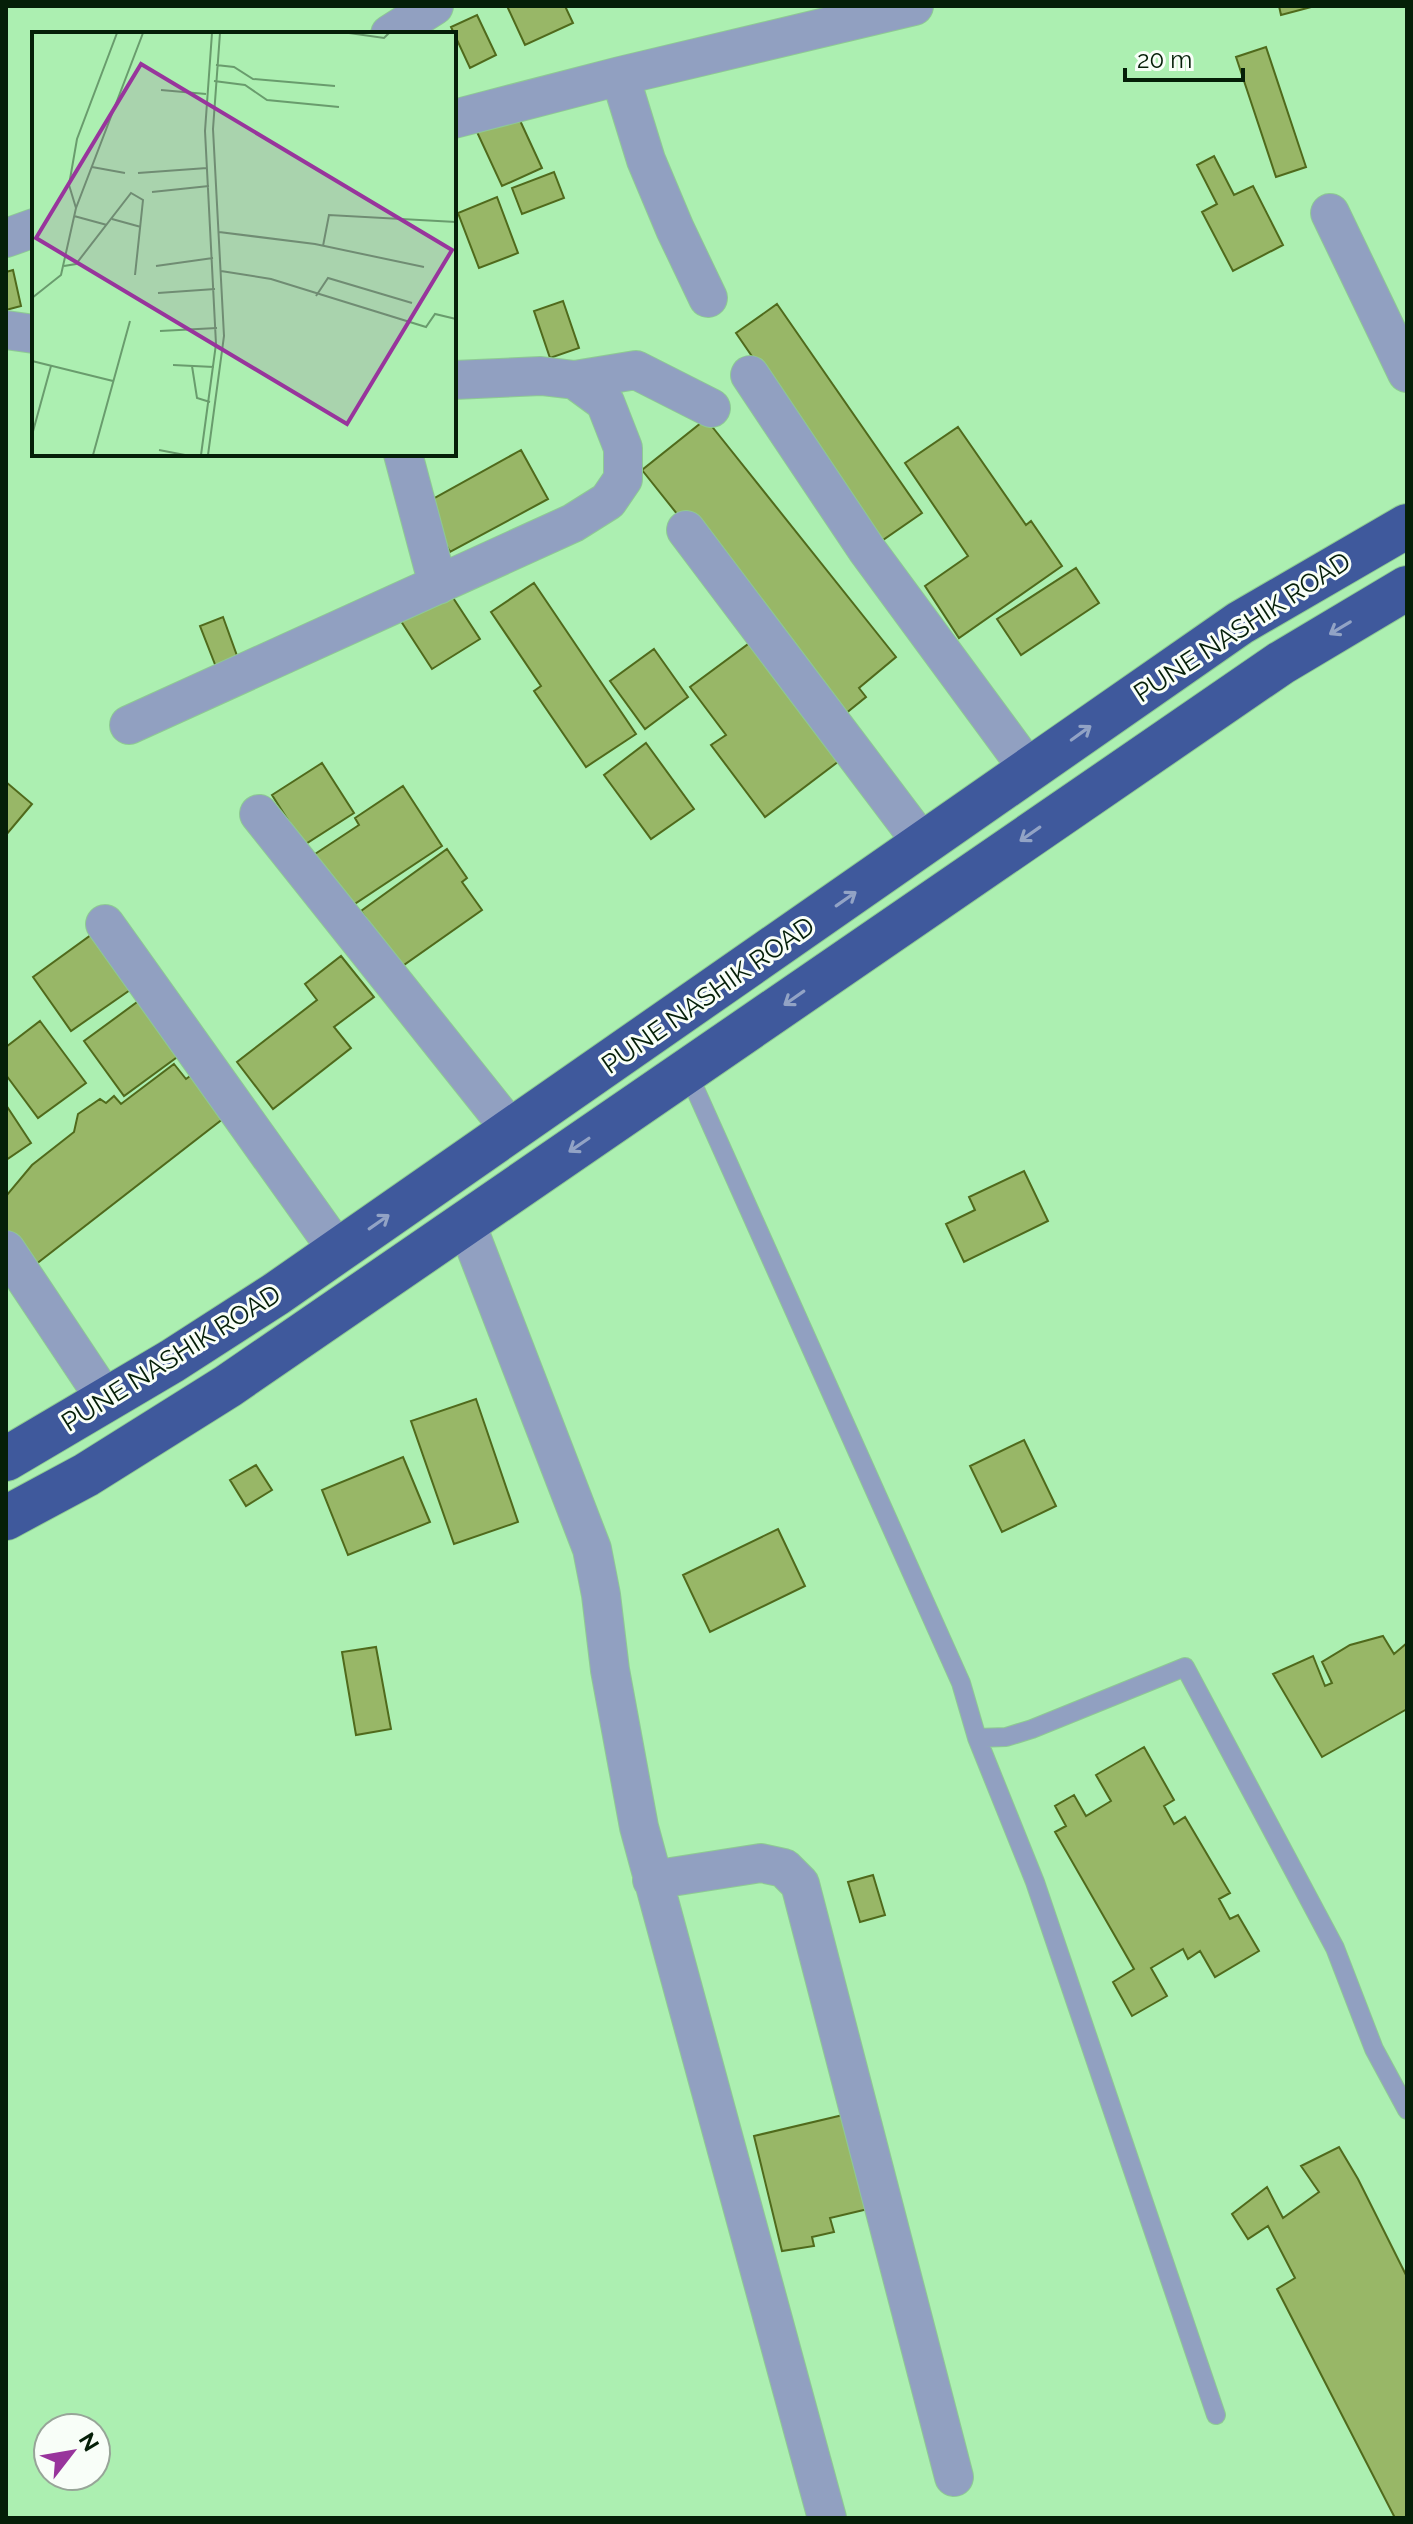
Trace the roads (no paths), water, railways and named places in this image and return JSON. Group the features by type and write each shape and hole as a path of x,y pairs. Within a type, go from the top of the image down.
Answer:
{"highway":[{"name":"PUNE NASHIK ROAD","path":"6,1459 276,1294 1240,623 1407,526"},
{"name":"PUNE NASHIK ROAD","path":"6,1518 86,1475 228,1386 1281,663 1407,588"}],"street":[{"path":"393,32 434,6"},
{"path":"456,118 914,6"},
{"path":"620,76 646,160 708,298"},
{"path":"1330,213 1407,373"},
{"path":"6,238 32,229"},
{"path":"6,330 32,334"},
{"path":"456,380 541,376 575,380 636,370 711,408"},
{"path":"750,375 867,550 1029,770"},
{"path":"129,725 573,523 608,501 623,479 623,448 605,402 575,380"},
{"path":"404,456 438,585"},
{"path":"686,530 923,844"},
{"path":"259,814 512,1131"},
{"path":"105,924 338,1251"},
{"path":"466,1223 592,1549 610,1670 639,1827 827,2518"},
{"path":"6,1250 106,1400"},
{"path":"652,1880 761,1863 784,1868 800,1884 954,2477"}],"lane":[{"path":"687,1071 961,1683 977,1738 1035,1882 1216,2415"},
{"path":"977,1738 1006,1737 1032,1729 1185,1667 1335,1948 1374,2049 1407,2110"}]}
